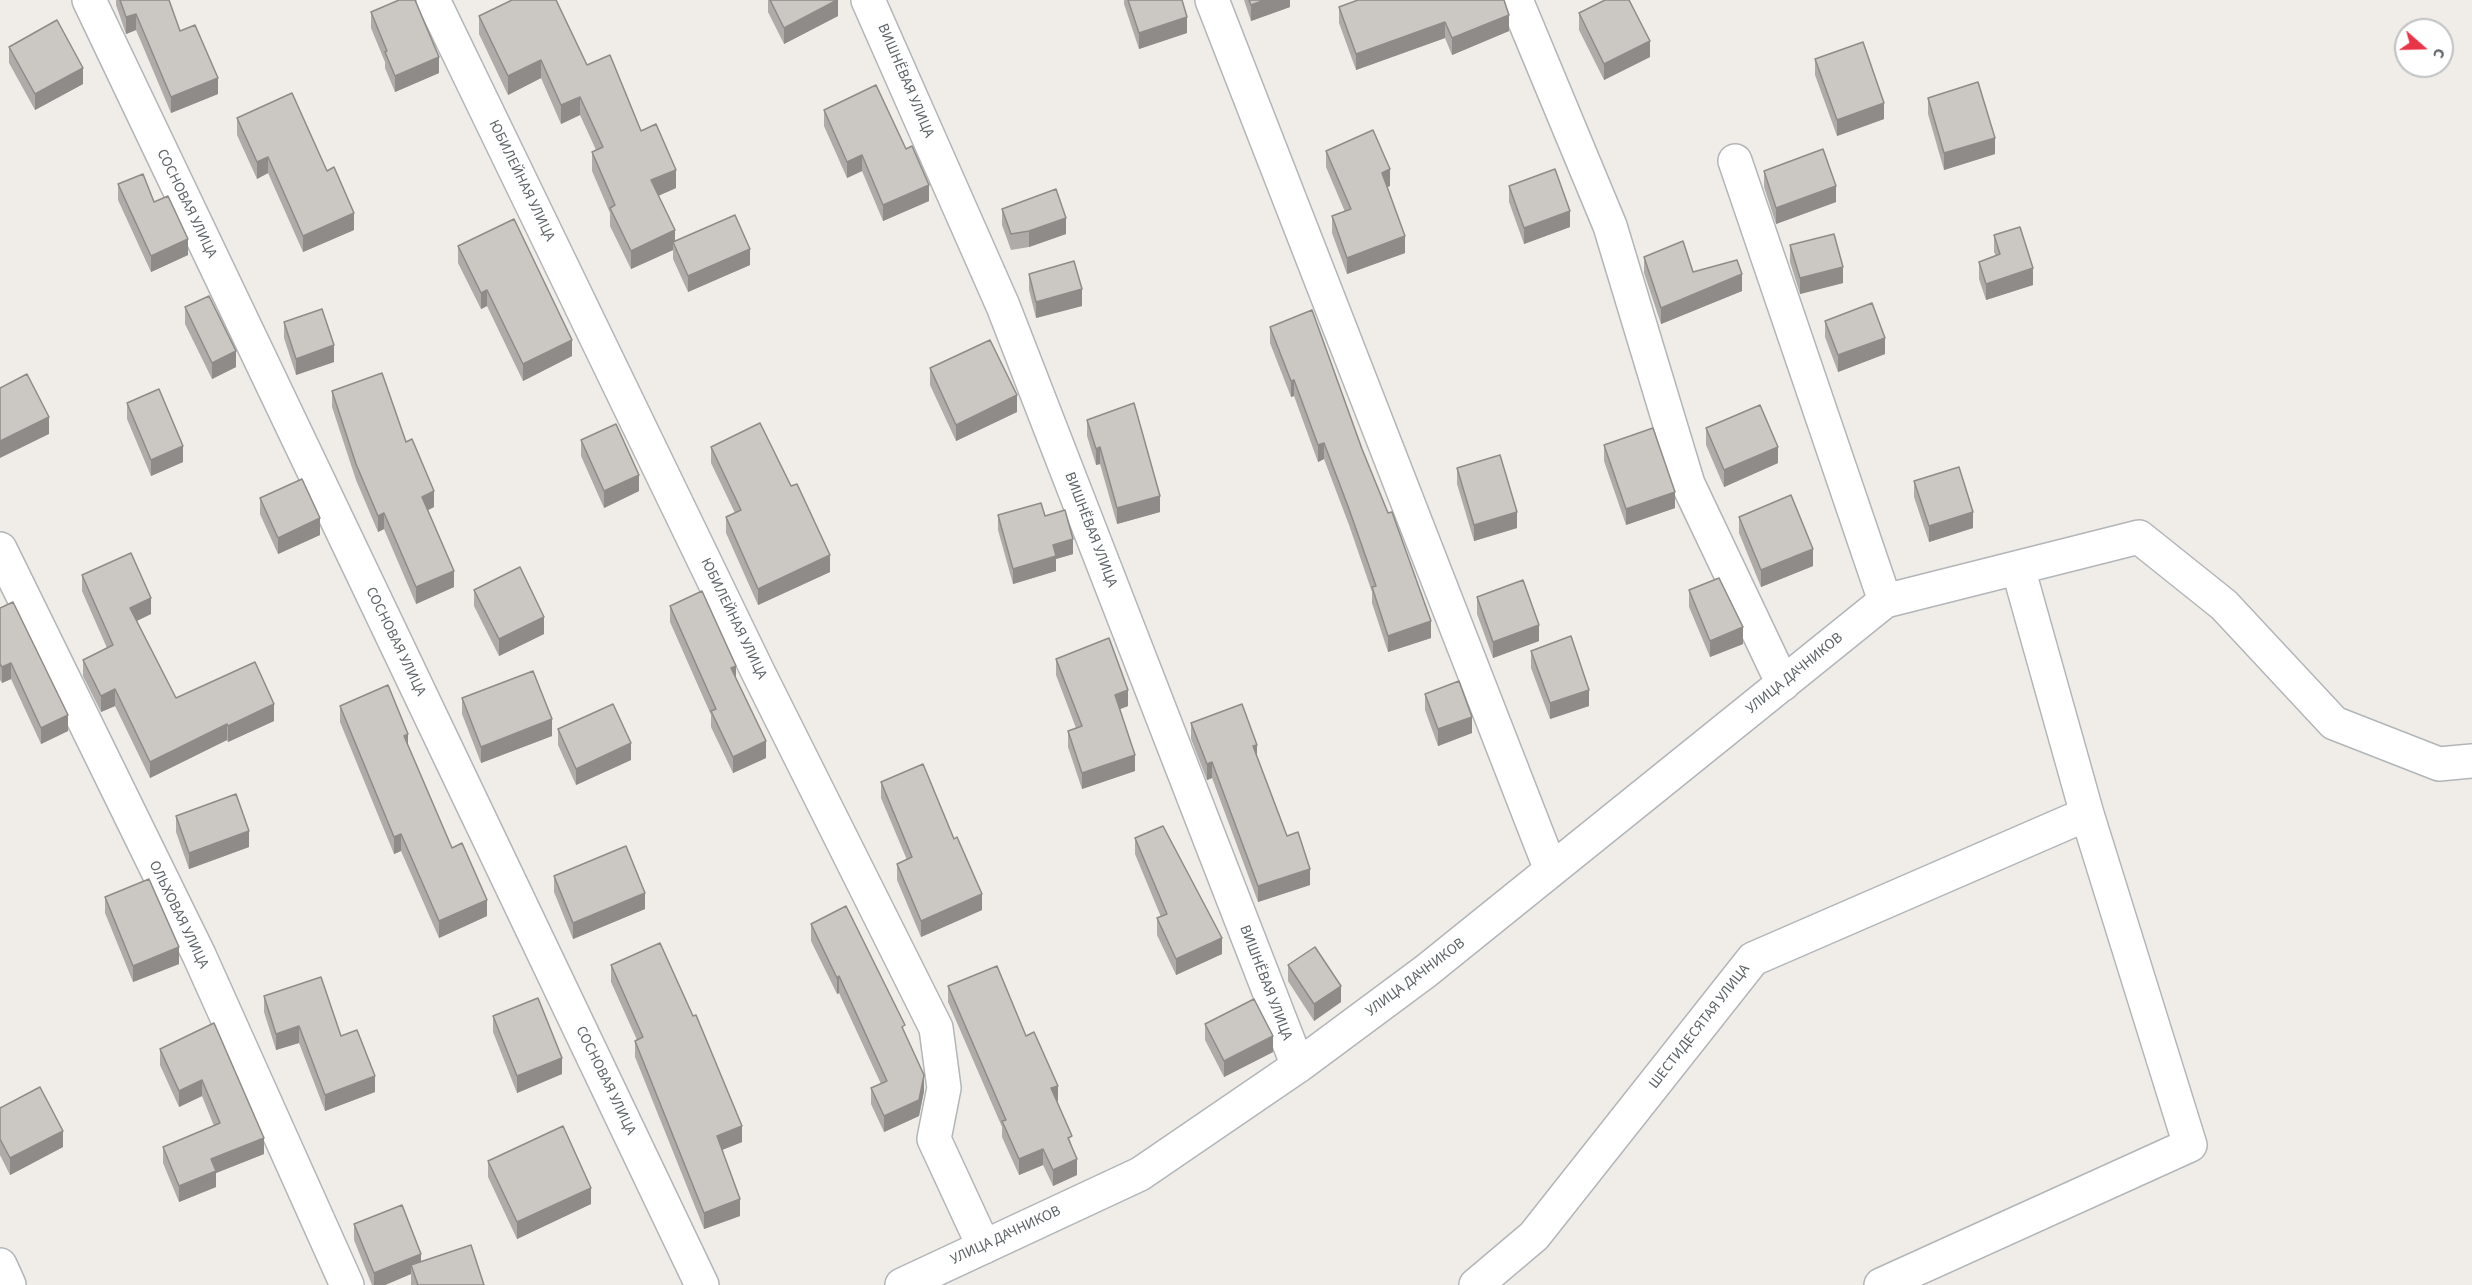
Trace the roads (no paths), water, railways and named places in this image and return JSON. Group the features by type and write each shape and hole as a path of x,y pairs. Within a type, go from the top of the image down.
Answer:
{"street":[{"name":"СОСНОВАЯ УЛИЦА","path":"89,0 702,1285"},
{"name":"ЮБИЛЕЙНАЯ УЛИЦА","path":"433,0 758,672 936,1028 944,1088 934,1139 984,1247"},
{"name":"ВИШНЁВАЯ УЛИЦА","path":"868,0 1003,306 1298,1066"},
{"path":"1212,0 1551,870"},
{"path":"1516,0 1610,226 1688,484 1783,684"},
{"path":"1735,161 1885,601 2139,537 2224,605 2334,723 2439,764 2472,761"},
{"name":"ОЛЬХОВАЯ УЛИЦА","path":"0,549 199,956 347,1285"},
{"path":"1881,1285 2190,1145 2087,814 2018,568"},
{"name":"УЛИЦА ДАЧНИКОВ","path":"902,1285 1140,1174 1298,1066 1426,971 1885,601"},
{"name":"ШЕСТИДЕСЯТАЯ УЛИЦА","path":"1476,1285 1534,1236 1753,960 2087,814"},
{"path":"0,1265 9,1285"}]}
